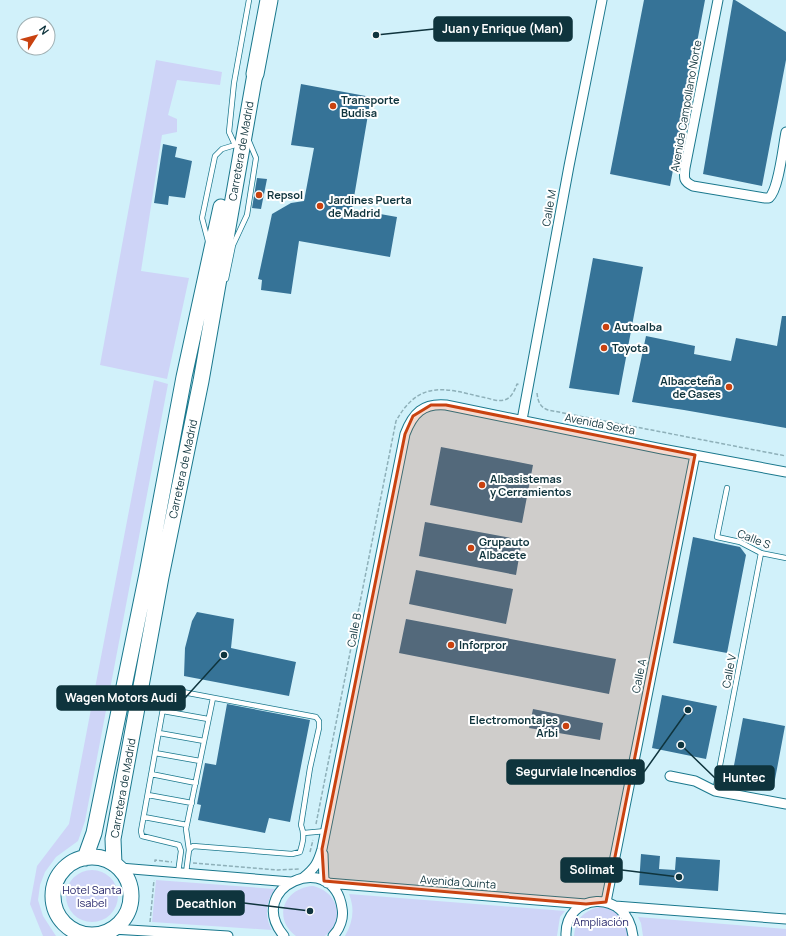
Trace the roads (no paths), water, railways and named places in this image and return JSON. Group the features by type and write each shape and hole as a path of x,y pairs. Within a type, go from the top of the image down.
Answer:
{"highway":[{"path":"252,73 263,0"},
{"path":"252,73 269,0"}],"main road":[{"name":"Carretera de Madrid","path":"85,858 96,825 147,574 184,377 252,73"},
{"name":"Carretera de Madrid","path":"117,866 113,839 161,577 201,381 244,129 252,73"},
{"path":"85,858 100,858 117,866 125,875 130,889 130,904 124,918 113,929 99,935 70,932 59,917 54,903 54,888 60,874 71,863 85,858"}],"street":[{"name":"Calle M","path":"522,420 602,0"},
{"name":"Avenida Campollano Norte","path":"718,0 685,168 684,177 686,183 693,186 769,198 773,194 776,185 786,132"},
{"name":"Avenida Sexta","path":"413,416 431,405 446,405 786,472"},
{"name":"Calle B","path":"304,877 312,871 318,863 322,849 405,434 413,416"},
{"name":"Calle A","path":"606,902 695,455"},
{"path":"670,776 695,781 715,792 786,804"},
{"name":"Calle B","path":"322,849 326,882"},
{"path":"117,866 154,871 291,882"},
{"path":"284,936 278,929 274,916 275,902 281,890 291,882 304,877"},
{"name":"Avenida Quinta","path":"304,877 312,877 326,882 586,904 606,902"},
{"path":"326,882 336,890 341,901 343,912 341,924 333,936"},
{"path":"606,902 623,911 629,920 633,936"},
{"path":"566,936 567,923 572,915 580,907 586,904"},
{"path":"616,906 786,919"},
{"path":"113,929 228,936"}],"lane":[{"path":"235,145 229,132 234,83 249,0"},
{"path":"225,284 233,245 247,215 256,158 244,129"},
{"path":"201,381 211,355 214,339"},
{"name":"Calle S","path":"727,488 717,537 740,542 761,554 786,558"},
{"name":"Calle V","path":"715,792 761,554"},
{"path":"182,873 180,862 181,851 179,845 142,836 141,831 166,692 168,690 316,717 319,721 301,825 304,833 300,852 292,854 193,846 189,850"},
{"path":"182,873 188,863 189,850 186,828 212,698"},
{"path":"163,711 208,720"},
{"path":"159,733 204,741"},
{"path":"155,753 200,761"},
{"path":"151,774 196,783"},
{"path":"148,795 192,803"},
{"path":"144,817 187,825"},
{"path":"304,833 326,831"}],"place":[{"name":"Juan y Enrique (Man)","path":"376,35"},
{"name":"Transporte Budisa","path":"333,106"},
{"name":"Repsol","path":"259,195"},
{"name":"Jardines Puerta de Madrid","path":"320,206"},
{"name":"Autoalba","path":"606,327"},
{"name":"Toyota","path":"604,348"},
{"name":"Albaceteña de Gases","path":"729,387"},
{"name":"Albasistemas y Cerramientos","path":"482,485"},
{"name":"Grupauto Albacete","path":"471,548"},
{"name":"Inforpror","path":"451,645"},
{"name":"Wagen Motors Audi","path":"224,655"},
{"name":"Segurviale Incendios","path":"688,710"},
{"name":"Electromontajes Arbi","path":"566,726"},
{"name":"Huntec","path":"681,745"},
{"name":"Solimat","path":"679,877"},
{"name":"Decathlon","path":"310,911"}],"park label":[{"name":"Hotel Santa Isabel","path":"92,896"},
{"name":"Ampliación","path":"601,922"}]}
